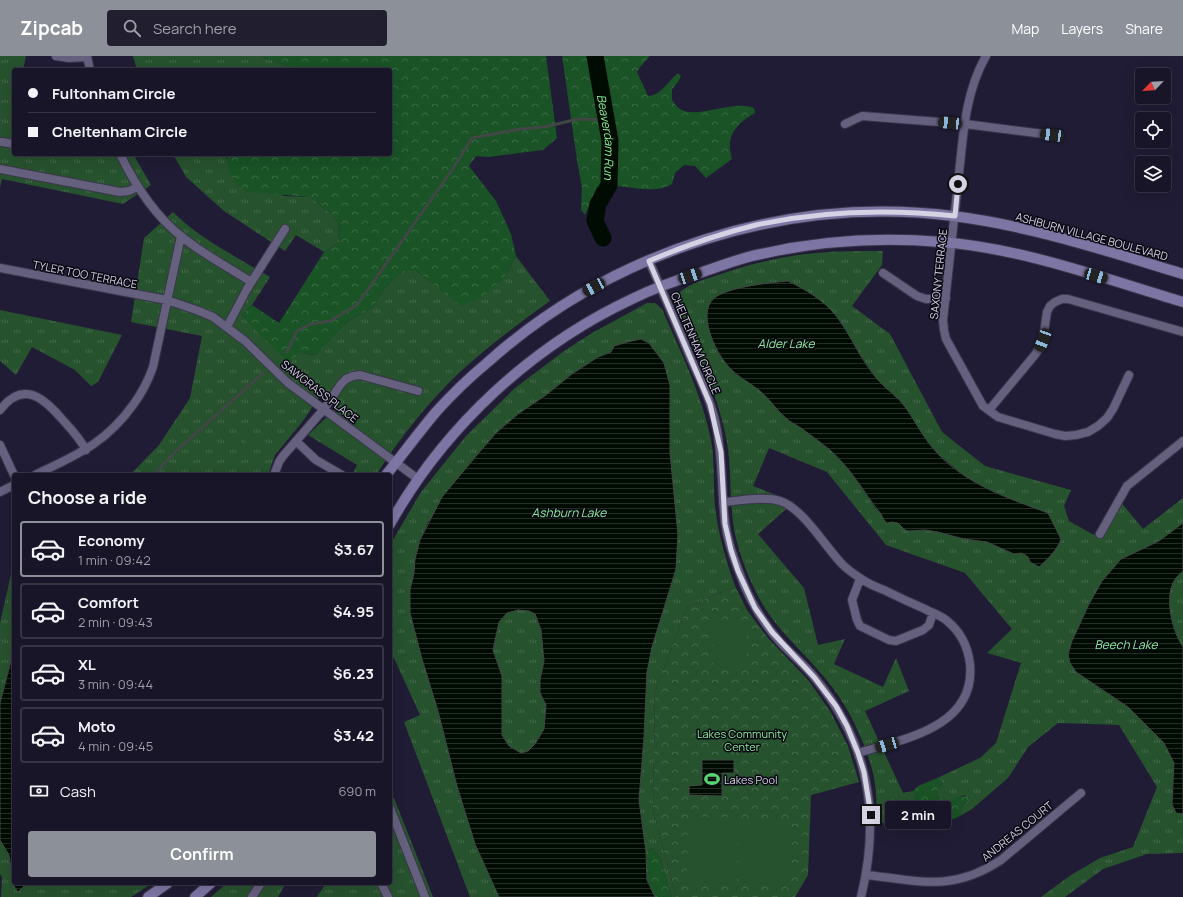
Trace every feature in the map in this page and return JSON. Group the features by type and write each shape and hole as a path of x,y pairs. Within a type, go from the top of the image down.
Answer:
{"main road":[{"name":"ASHBURN VILLAGE BOULEVARD","path":"388,473 438,410 462,385 488,361 527,329 557,308 604,282 649,261 710,238 755,225 801,217 848,213 900,212 955,216 1032,230 1183,274"},
{"path":"392,520 401,503 418,479 438,452 461,426 509,378 544,351 575,330 627,301 660,286 740,259 804,246 861,241 900,240 952,243 1022,256 1183,302"},
{"path":"148,897 165,885"},
{"path":"195,897 209,885"}],"street":[{"path":"56,56 69,58 87,56 90,68"},
{"name":"SAXONY TERRACE","path":"986,56 972,89 965,124 943,320 946,339 983,406 998,417 1065,436 1076,435 1093,429 1107,418 1113,409 1129,375"},
{"path":"845,124 862,116 965,124 1052,135"},
{"path":"2,142 12,144"},
{"path":"121,156 137,187 157,213 181,236 251,282"},
{"path":"0,169 120,192 128,191 137,187"},
{"path":"227,327 251,282 285,229"},
{"path":"39,473 86,450 103,439 127,413 145,386 153,367 181,236"},
{"name":"CHELTENHAM CIRCLE","path":"649,261 710,404 721,452 725,524 731,550 747,593 755,608 772,632 814,677 833,702 847,726 858,753 864,772 871,815 867,875 861,897"},
{"name":"TYLER TOO TERRACE","path":"0,268 167,300"},
{"path":"883,273 917,296 926,299 946,298"},
{"path":"989,410 1039,349 1043,340 1046,312 1050,306 1062,299 1068,299 1183,332"},
{"name":"SAWGRASS PLACE","path":"167,300 213,317 245,341 288,383 395,464 418,479"},
{"path":"275,473 279,462 324,409 346,379 360,375 418,391"},
{"path":"0,410 6,401 20,394 35,396 50,406 78,437 86,450"},
{"path":"296,441 316,460 339,473"},
{"path":"1100,534 1127,486 1183,441"},
{"path":"0,445 13,473"},
{"path":"0,492 12,486"},
{"path":"723,502 766,499 781,501 788,504 800,514 844,566 860,579 941,616 953,626 962,638 969,659 969,683 964,698 950,716 937,725 915,736 858,753"},
{"path":"860,579 852,600 856,620 860,626 889,640 896,641 923,630 929,625 933,613"},
{"name":"ANDREAS COURT","path":"867,875 930,882 946,882 975,875 1002,860 1081,793"},
{"path":"392,813 425,897"},
{"path":"252,897 260,885"},
{"path":"382,885 388,897"}],"green space":[{"path":"0,56 26,56 23,68 12,68 12,156 134,156 151,185 123,204 2,179 0,188"},
{"path":"133,56 261,56 293,68 136,68"},
{"path":"261,56 546,56 557,138 543,150 488,157 476,156 469,166 496,201 511,234 516,256 504,279 483,296 461,306 416,271 403,271 384,289 373,307 347,322 315,355 299,353 290,363 260,335 241,315 252,305 279,323 324,252 339,242 338,222 331,214 310,197 247,192 235,182 228,170 227,156 392,156 392,68 293,68"},
{"path":"562,56 650,56 637,72 648,96 661,91 678,73 681,76 672,89 672,100 680,109 687,112 695,112 726,107 746,106 754,108 755,113 743,121 733,133 730,145 732,159 706,178 695,166 684,165 675,173 672,184 659,189 616,186 597,187 585,215 581,210 582,188"},
{"path":"174,156 226,156 226,158 284,196 310,197 331,214 338,222 339,242 324,252 296,235 285,251 224,211 186,177"},
{"path":"173,212 195,231 270,277 252,305 241,315 299,353 315,355 347,322 373,307 384,289 403,271 416,271 437,287 504,279 516,256 550,301 493,344 461,371 437,395 415,421 377,473 353,473 357,465 308,435 339,405 323,391 303,421 275,455 269,473 132,473 159,445 190,398 202,336 131,322 144,238"},
{"path":"841,251 883,251 882,265 852,306 890,334 942,432 985,466 1071,490 1064,506 1069,521 1094,535 1116,496 1143,529 1183,498 1183,523 1159,541 1121,559 1089,604 1072,641 1076,672 1128,707 1164,743 1174,763 1172,804 1176,813 1183,814 1183,853 1147,854 1103,869 1065,897 1041,897 1071,875 1100,858 1133,847 1157,787 1119,725 1058,723 1028,747 1008,778 972,809 960,816 963,805 968,801 965,795 947,801 940,800 936,792 941,787 943,781 935,779 980,758 996,743 1021,663 987,653 1012,629 965,573 886,545 827,472 769,448 753,486 794,502 758,534 804,588 818,645 845,639 834,664 883,687 896,658 909,691 865,711 903,793 913,791 916,796 914,801 908,806 908,817 912,820 878,823 874,776 864,745 853,721 833,688 771,617 757,594 742,559 734,531 729,454 721,415 704,367 677,304 677,295 689,286 698,282 737,269 790,256","holes":["788,281 807,291 837,316 878,381 900,400 921,433 939,455 965,476 989,491 1047,513 1061,539 1060,543 1044,562 1021,553 1014,554 987,542 964,539 925,530 908,531 898,523 884,521 882,515 875,508 852,473 831,451 801,428 789,421 759,390 734,373 727,291 761,284"]},
{"path":"647,303 655,303 662,309 690,373 707,423 712,448 715,506 718,527 735,586 687,607 655,692 653,809 676,897 672,897 661,859 652,848 646,852 639,800 647,672 652,647 676,569 670,453 670,385 611,352 598,357 572,374 546,395 518,414 496,433 477,455 428,522 420,540 415,559 414,573 410,590 410,613 438,711 457,786 475,844 499,897 470,897 404,722 420,715 394,658 392,658 392,542 421,492 466,436 515,388 564,351 592,333"},
{"path":"0,310 122,335 98,382 91,386 75,370 32,347 16,375 0,361"},
{"path":"255,433 258,444 248,448 244,437"},
{"path":"12,570 12,646 10,665 0,703 0,623"},
{"path":"1183,571 1183,647 1175,632 1170,613 1170,594 1172,585"},
{"name":"Lakes Community Center","path":"735,586 747,610 768,638 809,681 830,711 848,746 859,782 811,795 808,875 795,897 676,897 653,809 655,692 687,607"},
{"path":"518,610 529,611 535,614 541,630 544,661 540,680 540,692 546,705 544,729 535,744 528,751 521,753 509,746 502,735 502,676 493,650 499,622 507,613"},
{"path":"712,625 747,625 747,669 713,669"},
{"path":"935,779 943,780 941,787 936,792 940,800 948,800 963,796 970,797 963,805 960,816 939,824 920,822 910,818 907,815 906,810 916,796 913,791 918,786"},
{"path":"392,798 394,798 433,897 317,897 324,886 323,885 392,885"},
{"path":"688,817 738,817 737,881 687,881"},
{"path":"742,818 792,818 791,882 741,881"},
{"path":"0,840 9,855 12,885 14,885 18,892 25,885 150,885 131,897 1,897 2,877 0,874"},
{"path":"652,848 661,859 672,897 655,897 647,880 646,852"},
{"path":"225,885 285,885 278,897 211,897"}],"water":[{"name":"Alder Lake","path":"788,281 814,296 832,311 872,373 881,384 903,404 929,444 951,466 963,475 990,490 1048,513 1061,539 1060,543 1049,558 1039,567 1030,562 1028,557 1024,554 1014,554 987,542 964,539 925,530 908,531 898,523 887,523 838,457 808,433 788,420 759,390 736,374 728,366 715,346 708,328 707,318 711,302 717,296 733,290"},
{"name":"Ashburn Lake","path":"641,339 649,343 664,363 670,385 670,453 678,535 676,569 652,647 647,672 639,800 646,852 647,880 655,897 499,897 475,844 457,786 438,711 410,613 410,590 414,573 415,559 420,540 442,497 496,433 518,414 546,395 572,374 598,357 611,352 614,346","holes":["518,610 529,611 535,614 541,630 544,661 540,680 540,693 546,705 544,729 535,744 528,751 521,753 509,746 502,735 502,676 493,650 499,622 507,613"]},
{"name":"Beech Lake","path":"1183,523 1183,571 1172,585 1170,594 1170,613 1175,632 1183,647 1183,814 1176,813 1172,804 1174,763 1164,743 1128,707 1076,672 1070,663 1068,654 1072,641 1089,604 1102,581 1121,559 1159,541"},
{"path":"12,646 12,874 9,855 0,840 0,703 10,665"},
{"name":"Lakes Pool","path":"702,760 734,760 734,773 722,773 722,796 689,795 689,786 702,785"},
{"path":"14,885 25,885 18,892"}],"waterway":[{"name":"Beaverdam Run","path":"595,56 610,141 609,185 598,204 595,221 603,238"},
{"path":"287,352 297,331 311,324 330,321 357,305 452,170 472,138 521,129 544,127 578,119 606,120"},
{"path":"156,473 174,453 263,373"}],"place":[{"name":"Lakes Pool","path":"712,779"}],"route":[{"path":"871,815 868,789 864,772 847,726 827,693 814,677 782,644 755,608 738,571 725,524 721,452 716,424 710,404 649,261 710,238 755,225 801,217 848,213 900,212 955,216 958,184"}]}
